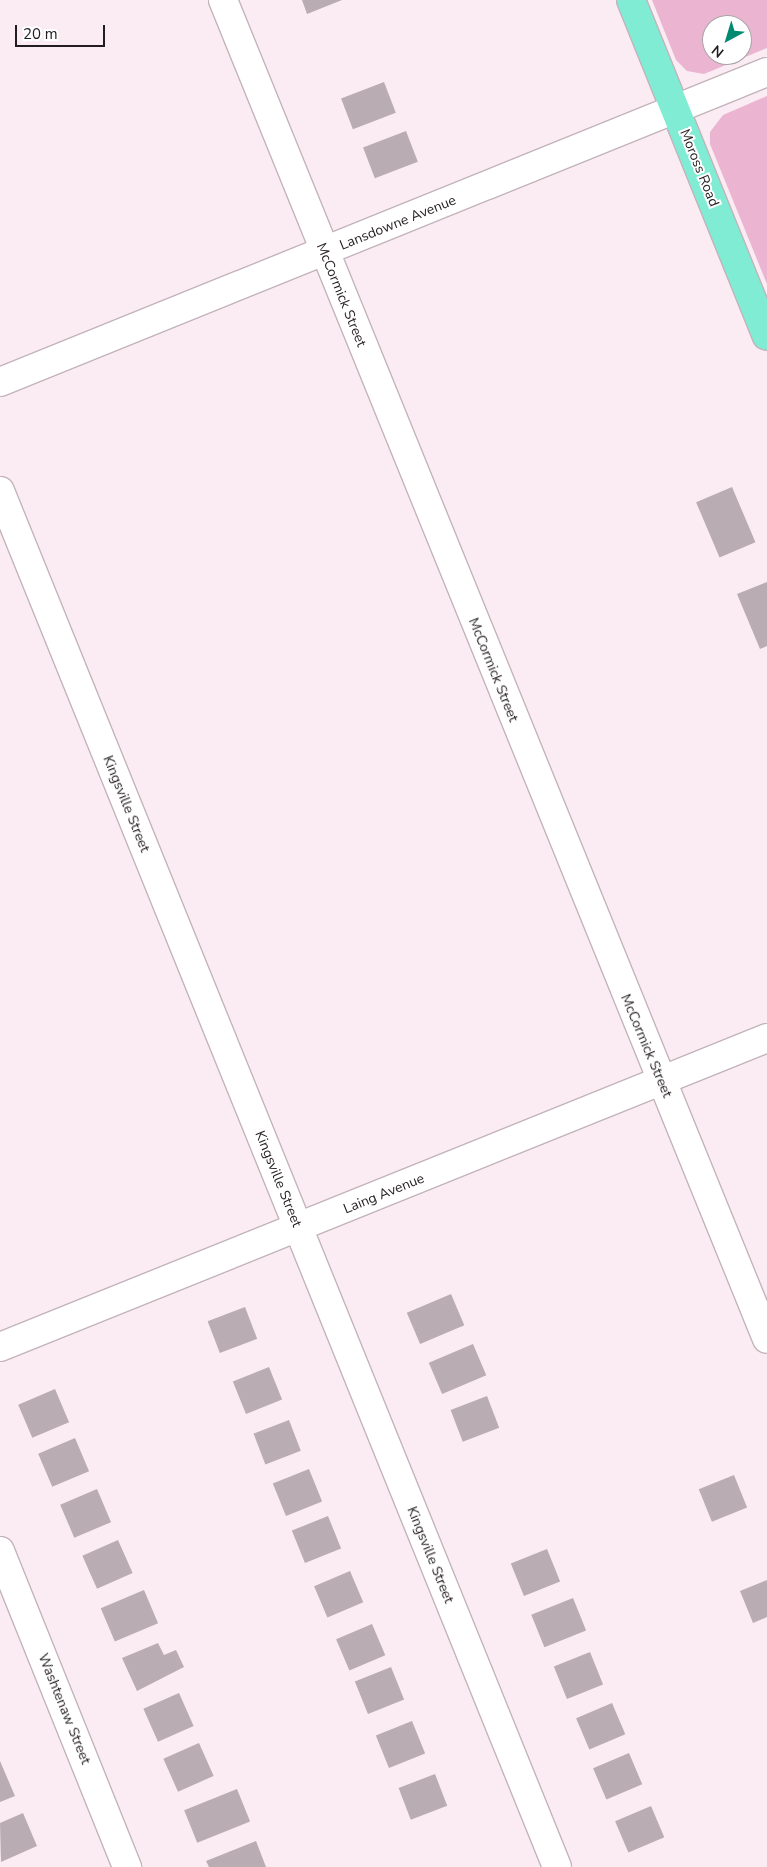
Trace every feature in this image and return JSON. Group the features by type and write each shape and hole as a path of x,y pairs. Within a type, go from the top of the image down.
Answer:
{"main road":[{"name":"Moross Road","path":"631,0 767,336"}],"street":[{"name":"McCormick Street","path":"223,0 324,254 767,1339"},
{"name":"Lansdowne Avenue","path":"0,382 324,254 767,72"},
{"name":"Kingsville Street","path":"0,491 557,1867"},
{"name":"Laing Avenue","path":"0,1347 767,1038"},
{"name":"Washtenaw Street","path":"0,1551 127,1867"}],"shaded area":[{"path":"652,0 767,0 767,48 752,54 752,15 702,15 702,65 726,65 704,74 687,71 676,60"},
{"path":"767,96 767,284 710,144 710,132 723,115"}],"building":[{"path":"302,0 342,0 307,14"},
{"path":"384,82 396,113 353,129 341,98"},
{"path":"406,131 418,162 375,178 363,147"},
{"path":"732,487 755,542 720,557 696,502"},
{"path":"767,582 767,646 760,649 737,594"},
{"path":"451,1294 464,1325 420,1344 407,1313"},
{"path":"245,1307 257,1339 220,1353 208,1321"},
{"path":"473,1344 486,1375 442,1394 429,1363"},
{"path":"269,1367 282,1399 246,1414 233,1382"},
{"path":"55,1389 69,1422 32,1438 18,1405"},
{"path":"487,1396 499,1428 463,1442 451,1410"},
{"path":"289,1420 301,1451 265,1464 254,1434"},
{"path":"75,1438 89,1471 52,1487 38,1454"},
{"path":"309,1469 322,1501 286,1516 273,1484"},
{"path":"734,1475 747,1507 712,1522 699,1489"},
{"path":"97,1489 111,1522 74,1538 60,1505"},
{"path":"328,1516 341,1548 305,1563 292,1531"},
{"path":"118,1540 133,1573 97,1589 82,1556"},
{"path":"547,1549 560,1581 524,1596 511,1564"},
{"path":"350,1571 363,1602 327,1618 314,1586"},
{"path":"767,1580 767,1617 753,1623 740,1591"},
{"path":"144,1590 158,1623 115,1642 101,1608"},
{"path":"573,1598 586,1630 544,1647 531,1615"},
{"path":"372,1624 385,1655 349,1671 336,1639"},
{"path":"158,1643 164,1655 176,1650 184,1667 137,1691 122,1658"},
{"path":"590,1652 603,1684 567,1699 554,1667"},
{"path":"391,1667 404,1699 368,1714 355,1682"},
{"path":"179,1693 194,1726 158,1742 143,1709"},
{"path":"612,1703 625,1734 589,1750 576,1718"},
{"path":"412,1721 425,1753 389,1768 376,1736"},
{"path":"199,1743 214,1776 178,1792 163,1759"},
{"path":"629,1753 642,1784 606,1800 593,1768"},
{"path":"0,1761 15,1796 0,1802"},
{"path":"435,1774 447,1806 411,1820 399,1788"},
{"path":"237,1789 250,1821 197,1843 184,1810"},
{"path":"651,1806 664,1837 628,1853 615,1821"},
{"path":"23,1813 37,1846 1,1862 0,1823"},
{"path":"256,1841 266,1867 209,1867 206,1861"}]}
